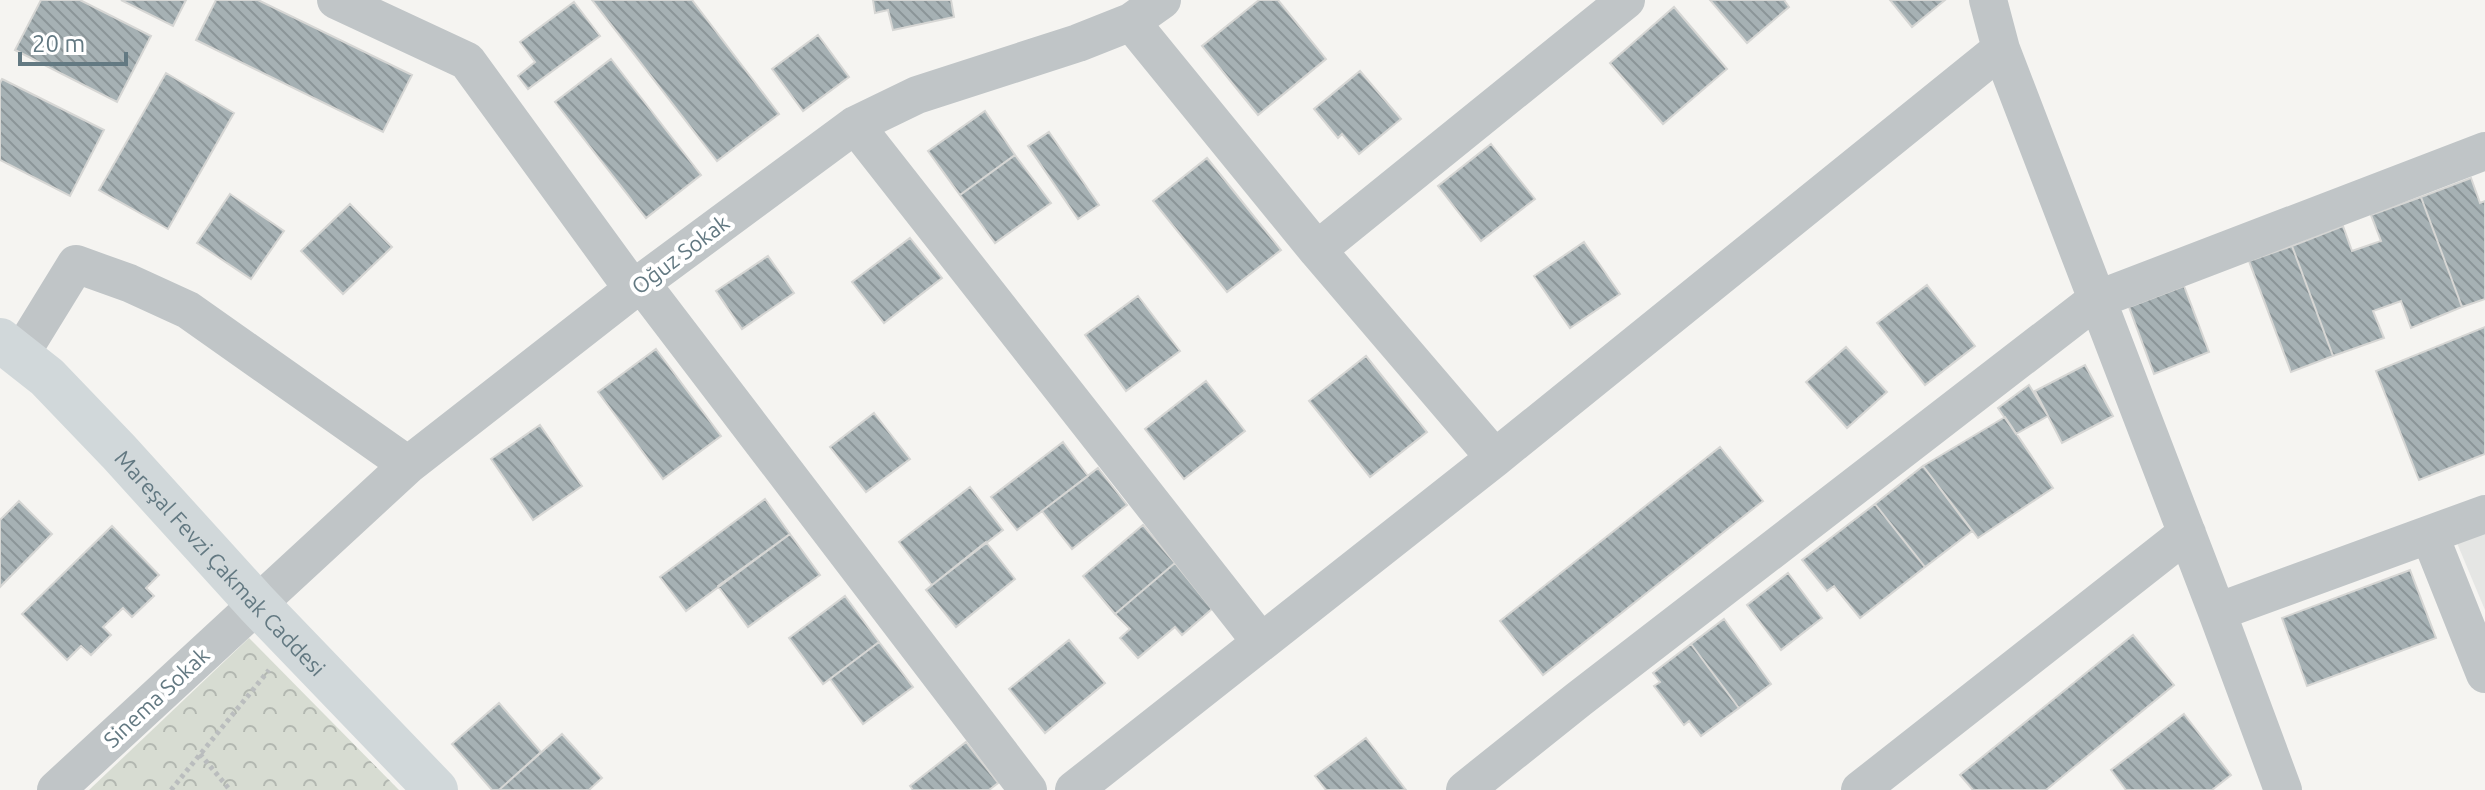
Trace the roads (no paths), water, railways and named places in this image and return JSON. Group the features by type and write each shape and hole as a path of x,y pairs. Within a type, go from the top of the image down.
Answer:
{"street":[{"path":"336,0 467,61 637,286 1028,790"},
{"name":"Oğuz Sokak","path":"257,604 408,465 637,286 855,125 917,95 1078,43 1131,22 1162,0"},
{"path":"1317,250 1626,0"},
{"path":"1988,0 2001,49 2217,612 2271,784"},
{"path":"1131,22 1317,250 1495,458"},
{"path":"1074,790 1495,458 2001,49"},
{"path":"855,125 1261,642"},
{"path":"1465,790 1591,689 2096,300 2485,151"},
{"path":"10,347 76,264 129,283 188,310 408,465"},
{"name":"Mareşal Fevzi Çakmak Caddesi","path":"10,347 47,377 109,441 257,604 436,790"},
{"path":"2217,612 2485,514"},
{"path":"1860,790 2187,533"},
{"path":"2430,536 2485,674"},
{"name":"Sinema Sokak","path":"56,790 257,604"}]}
